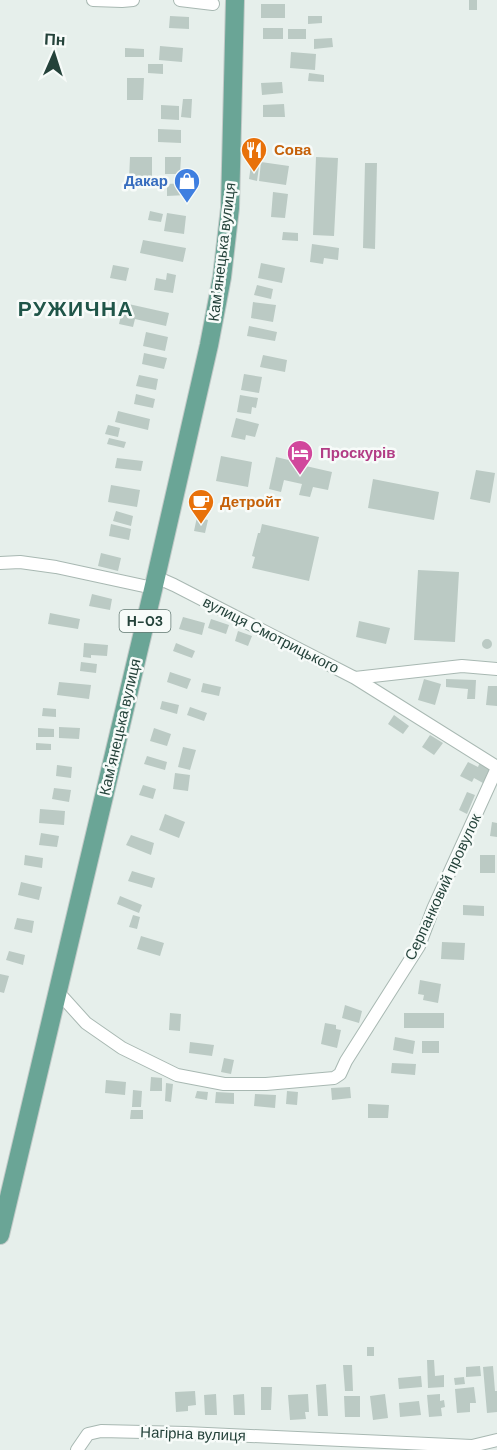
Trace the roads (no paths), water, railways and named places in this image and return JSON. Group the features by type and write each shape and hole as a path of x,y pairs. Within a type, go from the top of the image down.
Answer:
{"main road":[{"name":"Камʼянецька вулиця","path":"0,1235 2,1213 58,992 209,345 222,277 231,208 235,0"}],"street":[{"path":"93,0 133,0"},
{"path":"180,0 213,4"},
{"name":"вулиця Смотрицького","path":"0,563 20,562 174,585 355,678 462,666 497,669"},
{"path":"355,678 497,768"},
{"name":"Серпанковий провулок","path":"58,992 86,1023 122,1048 177,1075 224,1084 266,1084 334,1078 340,1074 419,946 433,909 497,768"},
{"name":"Нагірна вулиця","path":"77,1450 88,1434 101,1431 186,1432 472,1446 497,1440"}],"place":[{"name":"Сова","path":"254,173"},
{"name":"Дакар","path":"187,204"},
{"name":"Проскурів","path":"300,476"},
{"name":"Детройт","path":"201,525"}],"district":[{"name":"РУЖИЧНА","path":"76,309"}]}
